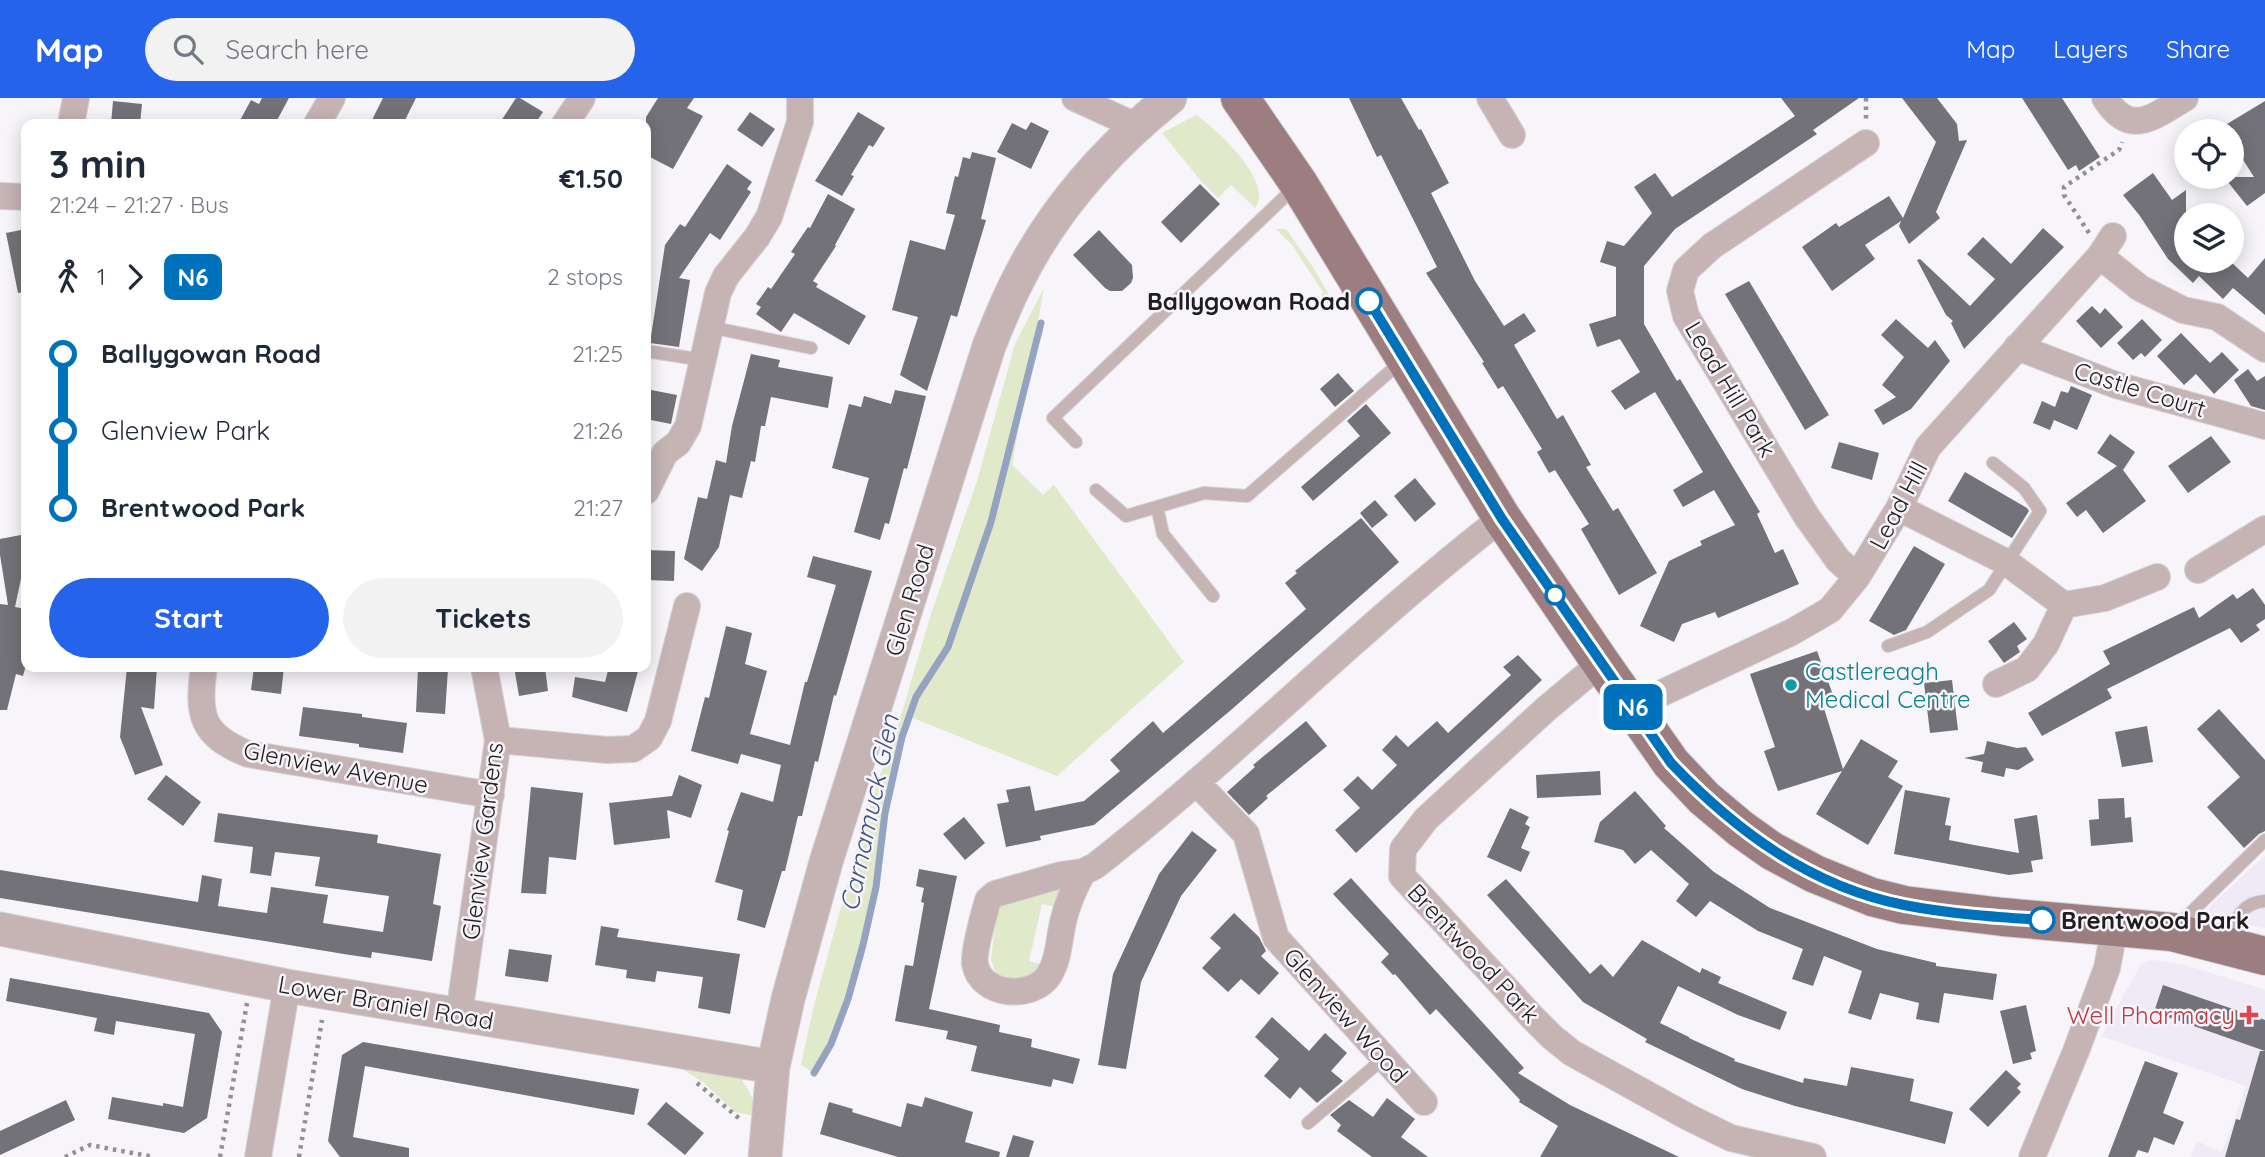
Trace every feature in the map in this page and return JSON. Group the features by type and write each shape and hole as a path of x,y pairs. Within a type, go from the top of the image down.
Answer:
{"main road":[{"path":"1240,98 1299,184 1502,519 1671,763 1704,798 1762,844 1815,874 1872,897 1904,905 2003,917 2172,932 2265,956"}],"street":[{"path":"73,119 76,98"},
{"path":"320,119 332,98"},
{"path":"568,119 582,98"},
{"path":"651,481 665,453 678,443 688,426 718,293 726,276 769,217 800,122 800,98"},
{"path":"1075,98 1136,126"},
{"name":"Glen Road","path":"765,1157 773,1068 785,1009 826,862 989,346 1017,281 1051,223 1082,183 1136,126 1170,98"},
{"path":"1490,98 1512,135"},
{"path":"2105,98 2114,112 2131,122 2149,120 2185,98"},
{"name":"Lead Hill Park","path":"1857,577 1838,560 1807,517 1686,316 1680,291 1686,270 1712,246 1866,143"},
{"path":"0,196 21,197"},
{"path":"2106,246 2140,288 2183,310 2217,317 2265,349"},
{"name":"Lead Hill","path":"1632,707 1792,632 1830,610 1857,577 1899,508 1928,447 2106,246"},
{"name":"Castle Court","path":"2017,347 2116,385 2265,426"},
{"path":"1899,508 2006,562 2064,605 2105,598 2157,577"},
{"path":"1083,872 1072,891 1049,975 1035,988 1019,992 1002,990 988,984 979,975 975,963 988,900 995,894 1061,875 1083,872 1095,866 1196,782 1420,585 1502,519"},
{"path":"2198,570 2265,529"},
{"path":"1996,684 2028,669 2046,644 2064,605"},
{"path":"498,740 607,750 633,748 649,738 658,721 687,606"},
{"name":"Brentwood Park","path":"1601,663 1546,709 1426,820 1403,849 1402,876 1532,1017 1572,1053 1731,1138 1813,1157"},
{"name":"Glenview Avenue","path":"203,672 202,708 208,729 224,744 248,754 491,795"},
{"name":"Glenview Gardens","path":"459,1015 498,740 485,672"},
{"name":"Glenview Wood","path":"1196,782 1246,834 1276,938 1424,1102"},
{"path":"2032,1157 2107,968 2115,925"},
{"name":"Lower Braniel Road","path":"0,929 251,980 773,1068"},
{"path":"258,1157 287,986"}],"lane":[{"path":"1076,442 1053,418 1299,184"},
{"path":"710,327 811,348"},
{"path":"651,352 703,360"},
{"path":"1096,490 1126,516 1204,493 1247,496 1404,359"},
{"path":"1888,646 1927,632 1989,590 2040,511 2024,488 1993,463"},
{"path":"1157,507 1163,534 1213,596"},
{"path":"2172,932 2265,840"},
{"path":"2226,945 2239,914 2245,907 2265,901"},
{"path":"1308,1124 1384,1058"}],"path":[{"path":"2106,246 2091,236 2064,195 2064,187 2119,150 2131,122"},
{"path":"220,1157 251,980"},
{"path":"299,1157 327,993"},
{"path":"668,1049 675,1067 743,1121"},
{"path":"65,1157 90,1145 154,1157"},
{"path":"84,1148 88,1157"}],"shaded area":[{"path":"2265,856 2265,928 2208,916 2209,907"},
{"path":"2152,960 2182,964 2265,990 2265,1157 2191,1157 2197,1141 2222,1152 2246,1086 2101,1036 2142,963"}],"green space":[{"path":"1196,115 1229,144 1250,171 1259,197 1255,208 1231,185 1218,198 1162,133"},
{"path":"1276,229 1286,229 1311,264 1334,303 1329,307 1321,295 1323,292 1292,245"},
{"path":"1044,288 1012,465 1043,495 1054,485 1184,662 1057,776 913,718 902,738 885,813 877,883 863,945 833,1040 814,1073 801,1065 813,1009 864,823 977,481 1015,344"},
{"path":"1053,888 1059,890 1059,907 1042,904 1029,961 1044,965 1034,979 998,978 991,960 997,906"},
{"path":"679,1067 740,1073 749,1091 755,1116 735,1112 704,1083"}],"building":[{"path":"262,98 289,98 278,119 241,119 251,100 259,104"},
{"path":"383,98 416,98 406,119 372,119"},
{"path":"516,98 543,112 538,119 502,119"},
{"path":"658,98 694,98 687,108 703,116 673,169 651,158 651,119 646,117"},
{"path":"1349,98 1401,98 1419,130 1421,129 1449,183 1431,193 1475,281 1504,326 1524,313 1536,331 1514,345 1557,419 1563,415 1591,465 1586,467 1613,511 1618,508 1657,573 1619,595 1581,529 1589,524 1555,470 1549,473 1537,452 1542,449 1523,418 1503,386 1498,389 1482,363 1484,362 1426,273 1437,267 1381,155 1377,157"},
{"path":"1781,98 1859,98 1813,130 1817,134 1675,229 1644,266 1644,324 1760,512 1757,514 1775,553 1783,549 1799,584 1718,618 1715,612 1682,624 1674,642 1640,626 1669,561 1702,545 1700,541 1735,525 1714,490 1683,507 1673,490 1703,472 1655,392 1625,410 1611,391 1640,372 1620,339 1597,347 1589,324 1616,316 1616,267 1600,262 1607,241 1624,246 1652,213 1634,187 1655,173 1672,197 1795,116"},
{"path":"1902,98 1937,98 1957,124 1959,141 1967,140 1936,212 1940,218 1909,244 1899,226 1901,221 1865,245 1875,259 1832,291 1802,247 1836,223 1839,227 1889,196 1903,218 1936,142"},
{"path":"2022,98 2062,98 2100,157 2079,171 2076,165 2068,170"},
{"path":"113,101 142,104 140,119 111,119"},
{"path":"2265,101 2265,193 2247,206 2234,189 2244,189 2244,177 2254,177 2244,161 2244,119 2235,119"},
{"path":"750,112 775,129 762,147 737,130"},
{"path":"858,112 885,128 873,147 869,145 842,196 815,181"},
{"path":"1031,122 1049,131 1031,169 997,152 1012,123 1026,130"},
{"path":"972,152 996,158 981,219 986,220 957,317 951,315 927,391 900,375 918,317 892,310 910,240 945,250 955,215 946,213 955,176 958,177 963,157 970,159"},
{"path":"727,164 752,182 747,189 751,192 720,240 710,233 679,278 690,280 679,347 651,343 665,245 680,224 685,227"},
{"path":"2153,173 2172,200 2186,190 2186,203 2174,203 2174,265 2168,259 2123,195"},
{"path":"1200,184 1220,204 1181,243 1161,222"},
{"path":"828,194 855,209 836,246 813,281 818,284 816,287 866,316 849,345 794,313 781,332 756,314 761,307 756,304 768,287 771,289 795,254 791,252 808,227 810,228"},
{"path":"2043,228 2064,247 1964,349 1951,323 1953,321 1946,315 1917,260 1920,259 1970,306 1995,279 1967,254 1983,237 2011,264"},
{"path":"21,230 21,293 18,293 6,233"},
{"path":"1099,230 1132,265 1133,278 1122,291 1105,288 1073,255"},
{"path":"2265,258 2265,315 2233,288 2223,299 2199,276 2193,283 2183,273 2243,273 2248,278"},
{"path":"1749,281 1829,415 1805,430 1725,294"},
{"path":"2092,306 2100,314 2105,308 2123,327 2101,348 2076,321"},
{"path":"1896,319 1928,348 1935,340 1950,361 1911,409 1883,425 1874,410 1896,397 1882,385 1904,357 1881,335"},
{"path":"2142,319 2162,340 2145,357 2141,353 2133,360 2117,343"},
{"path":"2181,333 2210,363 2222,352 2239,370 2214,394 2196,374 2184,385 2157,356"},
{"path":"751,354 780,360 778,367 833,377 828,408 771,397 765,426 761,426 755,462 751,461 742,498 730,495 719,547 702,571 684,559 698,497 707,499 716,460 726,463 732,426"},
{"path":"2248,369 2257,381 2265,376 2265,410 2251,406 2234,380"},
{"path":"1338,373 1354,391 1335,407 1320,389"},
{"path":"2071,386 2092,395 2077,430 2054,420 2050,430 2033,423 2042,401 2055,407 2061,391 2068,393"},
{"path":"651,390 677,395 671,424 651,420"},
{"path":"895,390 926,396 907,469 904,468 889,524 885,523 880,540 854,532 869,478 832,468 849,404 861,407 864,396 891,404"},
{"path":"1366,404 1391,433 1313,501 1301,487 1360,436 1347,421"},
{"path":"2110,434 2135,452 2123,470 2146,501 2103,533 2086,510 2077,517 2066,503 2117,466 2097,453"},
{"path":"2211,436 2231,462 2188,493 2168,466"},
{"path":"1839,442 1879,453 1872,480 1831,468"},
{"path":"1965,472 2027,508 2029,511 2012,538 1948,501"},
{"path":"1415,478 1436,504 1415,522 1394,496"},
{"path":"1375,500 1388,515 1372,528 1360,513"},
{"path":"1361,518 1399,562 1231,710 1094,825 1040,836 1041,840 1006,847 997,804 1009,802 1006,790 1030,786 1035,811 1084,801 1120,771 1110,760 1153,721 1163,733 1306,609 1285,583 1297,573 1295,571"},
{"path":"21,535 21,579 15,607 21,608 21,672 24,672 23,676 16,674 7,710 0,710 0,604 8,605 0,539"},
{"path":"1914,546 1945,564 1906,630 1894,635 1869,621"},
{"path":"651,550 675,551 674,581 651,580"},
{"path":"813,556 872,571 836,696 834,695 818,762 815,761 802,816 798,816 785,871 782,871 765,928 737,920 743,890 715,882 729,831 727,830 741,792 773,802 781,765 741,754 738,764 691,751 705,697 709,698 726,626 752,633 745,664 767,671 750,734 790,745 805,682 836,585 807,577"},
{"path":"2253,588 2265,605 2265,619 2256,625 2260,630 2241,643 2230,628 2107,689 2112,698 2042,736 2028,713 2110,664 2103,651 2194,607 2199,618 2233,594 2237,599"},
{"path":"2014,622 2027,639 2017,646 2020,652 2004,663 1988,641"},
{"path":"1817,651 1833,695 1821,699 1843,769 1861,739 1898,761 1888,777 1903,786 1868,845 1816,814 1842,771 1778,791 1764,751 1775,747 1750,674"},
{"path":"1518,655 1542,680 1356,853 1335,830 1360,808 1343,790 1358,776 1372,790 1397,765 1382,750 1396,735 1408,747 1437,721 1448,733 1511,675 1503,667"},
{"path":"126,672 157,672 154,709 141,707 163,765 135,775 120,737"},
{"path":"253,672 283,672 281,694 251,690"},
{"path":"418,672 448,672 445,714 416,712"},
{"path":"515,672 546,672 548,691 519,696"},
{"path":"608,672 638,672 627,712 572,697 575,677 605,682"},
{"path":"1952,680 1958,730 1930,733 1924,683"},
{"path":"303,707 407,723 403,753 299,736"},
{"path":"2219,709 2265,760 2265,831 2244,848 2207,807 2240,777 2197,729"},
{"path":"1306,721 1327,746 1266,796 1268,798 1249,815 1227,792 1255,767 1253,765"},
{"path":"2147,726 2153,762 2122,767 2115,732"},
{"path":"1987,741 2017,748 2026,747 2034,760 2018,770 2006,768 2004,777 1981,772 1983,762 1964,758 1984,754"},
{"path":"1600,771 1601,795 1537,798 1536,775"},
{"path":"166,775 201,802 183,826 147,799"},
{"path":"679,775 702,785 691,818 667,810 670,838 614,845 609,803 672,796"},
{"path":"531,787 583,793 576,860 549,857 546,894 521,893"},
{"path":"1905,790 1950,798 1945,825 1951,826 1949,840 1974,845 2019,853 2014,819 2037,815 2043,859 2031,861 2033,872 2009,875 1894,854"},
{"path":"1635,791 1666,826 1664,828 1714,872 1770,908 1877,949 1936,963 1936,966 1997,974 1993,1000 1944,993 1939,1023 1916,1019 1919,1003 1880,993 1871,1020 1848,1013 1862,971 1824,956 1813,986 1792,979 1803,949 1758,931 1710,901 1696,917 1676,901 1689,884 1651,850 1635,864 1623,850 1594,842 1600,822"},
{"path":"2124,798 2125,818 2131,817 2133,842 2091,846 2089,820 2099,819 2098,799"},
{"path":"1510,808 1529,817 1525,824 1530,827 1521,848 1530,852 1521,872 1487,857"},
{"path":"218,813 378,835 377,843 441,854 433,904 441,906 432,961 372,952 371,958 350,955 0,898 0,870 198,902 202,875 222,879 218,906 267,913 271,887 328,895 323,923 383,932 389,896 315,886 320,857 275,852 271,876 250,873 253,847 214,842"},
{"path":"964,817 985,843 965,860 943,834"},
{"path":"1192,831 1217,850 1181,896 1141,982 1126,1069 1098,1065 1113,974 1159,874"},
{"path":"919,869 957,876 929,1009 1000,1025 999,1032 1032,1039 1031,1047 1080,1059 1073,1084 1053,1079 1051,1087 971,1071 977,1046 946,1039 948,1031 895,1021 905,965 913,966 924,903 921,902 924,888 916,886"},
{"path":"1351,878 1524,1068 1518,1073 1570,1105 1679,1157 1540,1157 1558,1126 1519,1102 1436,1009 1430,1015 1395,974 1381,962 1389,954 1333,894"},
{"path":"1506,879 1590,974 1601,964 1613,977 1642,940 1700,973 1702,968 1721,977 1718,983 1787,1012 1780,1030 1738,1015 1678,986 1660,1023 1735,1059 1734,1061 1803,1083 1804,1078 1847,1086 1851,1067 1914,1079 1910,1101 1953,1112 1945,1144 1795,1106 1742,1089 1645,1042 1647,1039 1583,1002 1487,895"},
{"path":"1234,913 1259,937 1266,951 1261,956 1279,973 1259,995 1241,979 1228,992 1202,968 1221,948 1210,938"},
{"path":"601,926 619,929 617,937 740,954 730,1014 698,1008 703,977 657,971 655,982 626,978 627,970 595,965"},
{"path":"509,949 552,955 548,982 505,976"},
{"path":"10,978 209,1013 222,1032 207,1118 184,1133 108,1119 112,1097 183,1107 195,1034 116,1021 114,1035 94,1031 97,1018 6,1001"},
{"path":"2163,985 2265,1020 2265,1051 2154,1012"},
{"path":"2026,1005 2036,1051 2030,1053 2032,1059 2013,1064 2000,1011"},
{"path":"1272,1017 1309,1051 1325,1033 1347,1053 1331,1071 1343,1081 1317,1103 1300,1087 1290,1099 1264,1076 1279,1059 1255,1037"},
{"path":"363,1042 639,1089 634,1115 365,1066 353,1137 409,1148 409,1157 340,1157 328,1141 342,1055"},
{"path":"2260,1051 2265,1051 2265,1157 2225,1157 2236,1119 2240,1120"},
{"path":"2145,1061 2178,1073 2163,1113 2184,1122 2174,1145 2154,1137 2148,1153 2138,1150 2135,1157 2108,1157"},
{"path":"2006,1070 2021,1084 2017,1088 2021,1092 1988,1127 1969,1109"},
{"path":"925,1097 973,1112 965,1142 1000,1152 999,1157 898,1157 820,1134 829,1102 901,1127 907,1103 922,1107"},
{"path":"1387,1098 1415,1119 1401,1137 1428,1157 1372,1157 1337,1131 1341,1125 1330,1115 1349,1100 1373,1117"},
{"path":"66,1100 75,1120 0,1155 0,1131"},
{"path":"666,1102 704,1133 685,1155 647,1124"},
{"path":"1013,1135 1034,1141 1029,1157 1006,1157"}],"waterway":[{"name":"Carnamuck Glen","path":"814,1073 831,1044 848,999 863,945 876,887 885,813 902,737 916,697 948,647 991,522 1041,323"}],"bus line":[{"name":"N6","path":"1369,301 1502,519 1671,763 1704,798 1772,851 1815,874 1872,897 1937,910 2042,920"}],"place":[{"name":"Ballygowan Road","path":"1369,301"},
{"name":"Castlereagh Medical Centre","path":"1791,685"},
{"name":"Brentwood Park","path":"2042,920"},
{"name":"Well Pharmacy","path":"2249,1015"}]}
